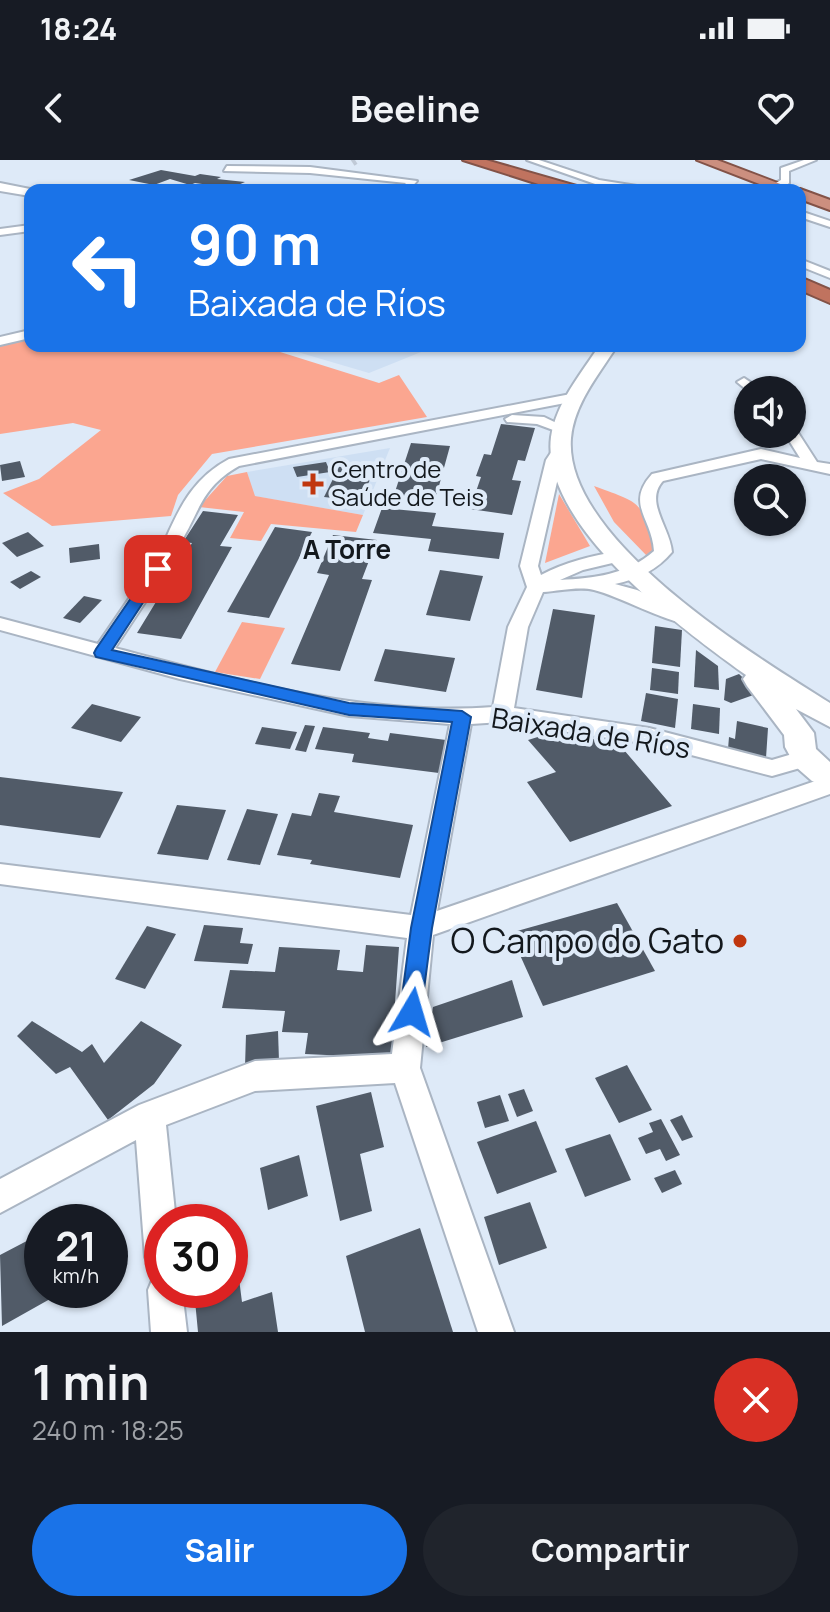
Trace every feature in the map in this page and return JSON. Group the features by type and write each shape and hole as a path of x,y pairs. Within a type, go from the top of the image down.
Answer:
{"highway":[{"path":"470,160 553,184"},
{"path":"491,160 573,184"},
{"path":"704,160 768,184"},
{"path":"806,196 830,205"},
{"path":"806,286 830,296"},
{"path":"806,297 830,308"}],"main road":[{"path":"0,187 24,191"},
{"path":"604,352 576,397 562,439 571,487 592,522 628,565 692,623 751,667 830,717"},
{"path":"751,667 814,769"},
{"path":"814,769 815,724 830,723"}],"street":[{"path":"531,160 598,182 614,184"},
{"path":"784,184 784,170 812,160"},
{"path":"352,162 339,167 370,177"},
{"path":"227,169 310,170 413,181 410,184"},
{"path":"806,215 830,224"},
{"path":"0,232 24,229"},
{"path":"806,265 830,275"},
{"path":"0,341 24,335"},
{"path":"175,538 193,495 216,471 234,462 576,397"},
{"path":"361,439 518,418 539,420 562,439 554,460 529,566 536,587"},
{"path":"801,448 810,462"},
{"path":"536,587 585,582 663,552 662,539 646,500 650,486 658,477 761,454 810,462 830,469"},
{"path":"502,714 525,601 536,587 575,566 628,565"},
{"path":"102,653 158,569"},
{"path":"585,582 630,594 692,623"},
{"name":"Baixada de Ríos","path":"0,624 102,653 349,709 462,717 502,714 649,736 772,768 814,769"},
{"path":"462,717 421,928 405,1068 496,1332"},
{"path":"0,874 421,928 769,809 814,769"},
{"path":"0,1197 150,1116 255,1076 405,1068"},
{"path":"150,1116 157,1204"},
{"path":"167,1308 169,1332"}],"shaded area":[{"path":"24,339 24,352 280,352 379,383 399,375 427,417 212,454 178,495 171,516 52,526 3,493 39,479 101,430 73,423 0,434 0,345"},
{"path":"297,352 421,352 369,373"},
{"name":"Centro de Saúde de Teis","path":"390,448 363,515 254,496 247,472"},
{"path":"247,472 255,496 363,515 356,532 271,524 261,541 230,538 244,512 199,507 227,476"},
{"path":"594,486 630,500 637,506 647,521 656,549 647,556 614,522"},
{"path":"559,494 590,546 545,563"},
{"path":"242,622 285,628 260,679 215,672"}],"building":[{"path":"161,170 245,182 187,184 170,179 149,184 129,180"},
{"path":"501,424 535,428 525,461 518,460 512,480 521,481 512,515 470,509 481,477 476,476 484,454 491,455"},
{"path":"411,443 450,446 434,504 392,501"},
{"path":"20,461 25,477 2,481 0,465"},
{"path":"326,462 330,472 297,477 293,467"},
{"path":"340,465 375,469 360,501 324,497"},
{"path":"382,508 436,513 432,526 504,533 499,559 428,551 431,539 373,533"},
{"path":"203,511 238,515 220,546 232,547 181,639 137,633 192,543 183,542"},
{"path":"275,527 312,532 269,618 227,612"},
{"path":"28,532 44,546 17,557 2,543"},
{"path":"333,535 377,540 362,579 372,580 340,671 291,664 329,575 317,573"},
{"path":"156,536 156,554 134,556 135,538"},
{"path":"99,544 100,559 70,563 69,548"},
{"path":"440,570 483,576 470,621 426,615"},
{"path":"31,571 41,577 20,589 10,582"},
{"path":"84,596 102,600 80,623 63,618"},
{"path":"553,609 595,615 582,698 536,690"},
{"path":"655,626 682,630 680,667 652,663"},
{"path":"385,649 455,658 446,692 374,681"},
{"path":"696,650 718,666 719,690 694,687"},
{"path":"652,668 679,672 678,694 650,690"},
{"path":"739,674 759,693 731,703 724,700 726,679"},
{"path":"646,693 678,699 675,728 641,721"},
{"path":"92,704 141,717 121,742 71,728"},
{"path":"693,704 720,708 719,734 691,729"},
{"path":"737,721 768,728 766,758 728,749 729,737 735,739"},
{"path":"305,725 315,726 306,752 295,750"},
{"path":"262,727 297,732 290,749 255,744"},
{"path":"323,727 370,733 368,738 388,741 390,733 446,740 439,773 352,762 354,754 315,749"},
{"path":"554,732 618,743 672,806 570,842 527,782 556,772 528,740"},
{"path":"0,777 123,792 100,838 0,825"},
{"path":"319,793 340,796 334,812 413,825 400,878 310,864 312,860 277,855 292,813 311,816"},
{"path":"177,805 226,810 208,860 157,854"},
{"path":"247,809 278,814 260,865 227,860"},
{"path":"617,903 655,971 543,1006 510,933"},
{"path":"204,925 243,928 240,943 253,944 248,964 194,961"},
{"path":"147,926 176,934 145,989 115,979"},
{"path":"366,945 399,947 391,1058 305,1054 308,1033 282,1032 285,1011 222,1008 230,970 275,972 279,947 340,950 337,970 363,972"},
{"path":"512,980 523,1017 426,1047 433,1007"},
{"path":"32,1021 82,1052 92,1044 104,1063 141,1021 182,1045 154,1084 108,1120 70,1067 56,1074 17,1036"},
{"path":"278,1031 279,1061 245,1066 246,1035"},
{"path":"627,1065 652,1110 619,1123 595,1078"},
{"path":"524,1089 533,1111 517,1117 508,1094"},
{"path":"371,1092 384,1147 360,1154 372,1211 340,1221 316,1106"},
{"path":"500,1095 509,1121 485,1128 477,1102"},
{"path":"682,1115 693,1137 682,1141 670,1120"},
{"path":"661,1119 680,1155 666,1161 660,1149 646,1154 638,1138 653,1132 649,1123"},
{"path":"536,1121 557,1172 497,1194 477,1142"},
{"path":"610,1134 631,1180 585,1197 565,1149"},
{"path":"299,1155 308,1196 268,1210 260,1168"},
{"path":"675,1170 682,1184 662,1193 654,1178"},
{"path":"530,1202 547,1248 499,1265 484,1217"},
{"path":"420,1228 453,1332 365,1332 346,1256"},
{"path":"24,1242 24,1308 34,1308 2,1326 0,1255"},
{"path":"272,1292 278,1332 198,1332 196,1308 248,1308 248,1300"}],"place":[{"name":"Centro de Saúde de Teis","path":"313,484"},
{"name":"O Campo do Gato","path":"740,941"}],"district":[{"name":"A Torre","path":"347,550"}],"route":[{"path":"158,569 102,653 349,709 462,717 421,928 412,1012"}]}
